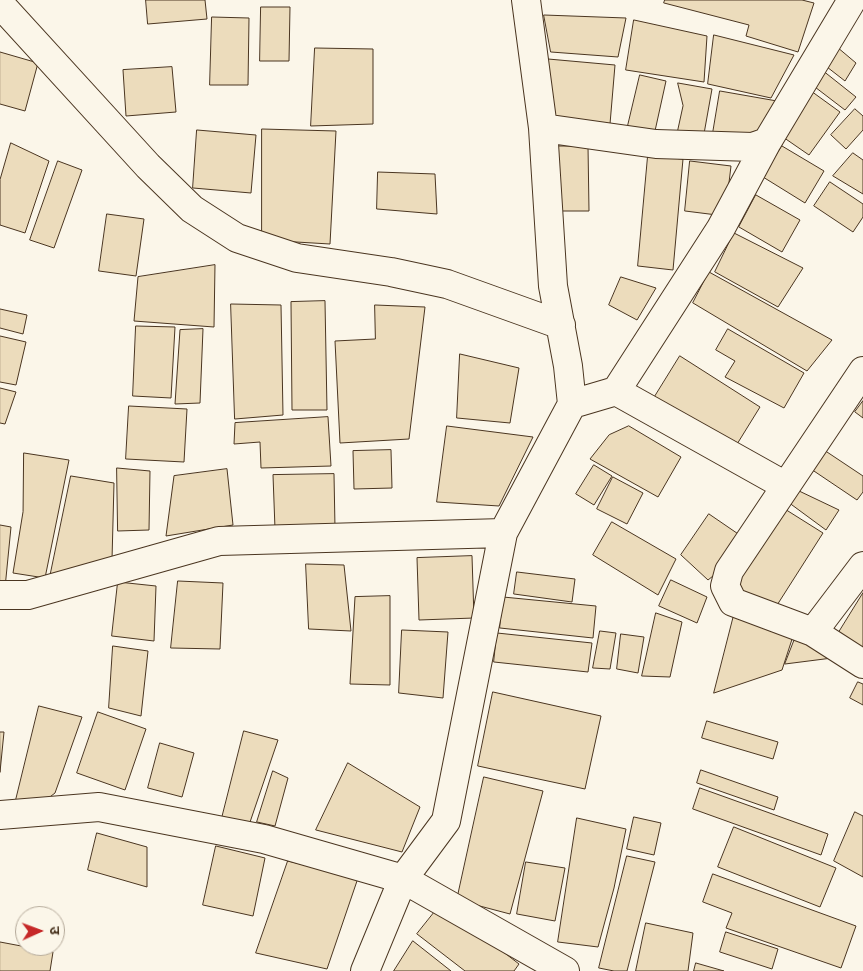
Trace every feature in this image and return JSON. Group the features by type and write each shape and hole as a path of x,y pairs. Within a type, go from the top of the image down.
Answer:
{"street":[{"path":"365,971 404,879 446,821 503,533 572,404 561,325 553,286 543,128 526,0"},
{"path":"572,404 616,391 721,228 767,142 852,0"},
{"path":"0,4 148,166 192,210 238,238 297,258 391,272 447,284 561,325"},
{"path":"543,128 656,144 753,147 767,142"},
{"path":"863,370 784,485 729,571 725,586 733,602 812,632 863,664"},
{"path":"616,391 784,485"},
{"path":"0,595 28,595 219,541 503,533"},
{"path":"812,632 863,566"},
{"path":"0,815 78,808 121,810 264,839 404,879 565,971"}],"building":[{"path":"146,0 205,0 207,19 148,24"},
{"path":"665,0 802,0 814,3 798,52 746,36 749,25 664,3"},
{"path":"261,7 290,7 289,61 260,61"},
{"path":"544,15 626,18 618,57 551,52"},
{"path":"212,17 249,18 248,85 210,85"},
{"path":"634,20 707,36 704,82 626,70"},
{"path":"714,35 794,55 771,98 708,84"},
{"path":"837,47 856,63 845,81 827,67"},
{"path":"315,48 373,49 373,124 311,126"},
{"path":"0,52 38,63 25,111 0,104"},
{"path":"548,59 615,65 610,124 549,120"},
{"path":"172,67 176,112 126,116 123,70"},
{"path":"822,70 856,97 845,110 811,84"},
{"path":"640,75 666,81 653,140 626,134"},
{"path":"678,83 712,89 702,145 676,138 683,106"},
{"path":"720,91 777,101 756,142 712,139"},
{"path":"811,91 840,112 809,155 780,135"},
{"path":"855,109 863,116 863,130 846,149 831,135"},
{"path":"262,129 336,131 330,244 262,240"},
{"path":"197,130 256,135 251,193 193,188"},
{"path":"11,143 49,161 25,233 0,225 0,180"},
{"path":"554,146 588,146 589,211 555,211"},
{"path":"782,146 824,171 805,203 763,177"},
{"path":"853,153 863,160 863,194 833,176"},
{"path":"648,156 683,159 673,270 638,266"},
{"path":"58,161 82,170 54,248 30,240"},
{"path":"690,161 731,166 725,216 685,211"},
{"path":"378,172 435,174 437,214 377,209"},
{"path":"830,182 863,204 863,217 853,232 814,206"},
{"path":"756,195 800,220 782,252 739,227"},
{"path":"107,214 144,219 136,276 99,271"},
{"path":"734,233 803,268 778,307 715,272"},
{"path":"215,265 214,327 134,321 138,277"},
{"path":"709,272 832,340 807,371 693,303"},
{"path":"621,277 656,288 637,320 609,305"},
{"path":"325,301 327,410 292,410 291,302"},
{"path":"231,304 281,305 283,415 235,419"},
{"path":"375,305 425,307 409,439 340,443 335,341 375,339"},
{"path":"0,309 27,315 23,334 0,328"},
{"path":"136,326 175,327 171,398 133,396"},
{"path":"203,329 200,403 175,404 180,330"},
{"path":"728,329 804,373 784,408 725,377 735,361 716,350"},
{"path":"0,336 26,342 16,385 0,382"},
{"path":"460,354 519,368 510,423 457,418"},
{"path":"680,356 760,407 734,449 654,398"},
{"path":"0,388 16,392 5,424 0,423"},
{"path":"863,401 863,418 855,412"},
{"path":"129,406 187,409 184,462 126,459"},
{"path":"328,417 331,466 261,468 260,442 234,444 235,423"},
{"path":"447,426 533,437 499,506 437,502"},
{"path":"629,426 681,457 658,497 590,459 609,435"},
{"path":"818,446 863,476 863,492 857,500 805,465"},
{"path":"391,450 392,488 354,489 353,451"},
{"path":"24,453 69,460 45,578 13,573 23,512"},
{"path":"594,465 612,476 594,505 576,494"},
{"path":"117,468 150,471 149,530 118,531"},
{"path":"227,469 233,525 166,536 174,476"},
{"path":"334,474 335,528 275,529 273,475"},
{"path":"71,476 114,483 112,560 50,577"},
{"path":"613,477 643,493 627,524 597,509"},
{"path":"797,490 839,510 826,530 788,502"},
{"path":"780,506 823,533 772,613 729,585"},
{"path":"709,514 747,540 733,560 708,580 681,555"},
{"path":"612,522 676,559 658,595 593,555"},
{"path":"0,525 11,527 5,588 0,587"},
{"path":"472,556 474,618 419,620 417,558"},
{"path":"306,564 344,565 351,631 309,629"},
{"path":"517,572 575,579 572,602 514,594"},
{"path":"671,580 707,597 697,623 659,606"},
{"path":"178,581 223,583 220,649 171,648"},
{"path":"118,582 156,586 154,641 112,636"},
{"path":"863,593 863,654 836,637"},
{"path":"390,596 390,685 350,684 355,597"},
{"path":"503,597 596,606 593,638 500,628"},
{"path":"656,613 682,622 670,677 642,676"},
{"path":"734,615 795,630 782,670 714,693"},
{"path":"402,630 448,632 443,698 399,693"},
{"path":"600,631 616,633 610,669 593,668"},
{"path":"497,633 592,643 588,672 494,662"},
{"path":"621,634 644,637 638,673 617,669"},
{"path":"796,636 840,657 785,664"},
{"path":"113,646 148,651 141,716 109,708"},
{"path":"858,682 863,684 863,705 850,698"},
{"path":"493,692 601,716 585,789 478,766"},
{"path":"39,706 82,717 55,793 38,806 15,804"},
{"path":"98,712 146,729 125,790 77,773"},
{"path":"707,721 778,742 773,759 702,738"},
{"path":"244,731 278,740 248,828 222,818"},
{"path":"0,732 4,732 0,772"},
{"path":"160,743 194,753 182,797 148,788"},
{"path":"348,763 420,807 402,852 316,830"},
{"path":"701,770 778,797 774,810 697,783"},
{"path":"273,771 288,778 275,826 257,822"},
{"path":"484,777 543,791 510,914 457,900"},
{"path":"700,788 828,834 821,855 693,809"},
{"path":"855,812 863,816 863,877 834,861"},
{"path":"634,817 661,823 654,855 627,849"},
{"path":"577,818 626,829 614,888 598,947 558,942"},
{"path":"734,827 836,868 820,907 718,867"},
{"path":"97,833 147,847 147,887 88,870"},
{"path":"216,846 265,858 253,916 203,905"},
{"path":"627,856 655,862 627,971 614,971 599,968"},
{"path":"288,861 358,878 327,969 256,953"},
{"path":"526,862 565,868 555,921 517,914"},
{"path":"713,874 856,926 841,968 726,928 732,913 703,902"},
{"path":"441,904 519,964 514,971 465,971 417,934"},
{"path":"646,923 693,933 688,971 636,971"},
{"path":"726,932 778,949 772,969 720,952"},
{"path":"413,941 451,971 394,971"},
{"path":"0,942 15,945 15,956 52,956 50,971 0,971"},
{"path":"696,963 724,971 694,971"}]}
